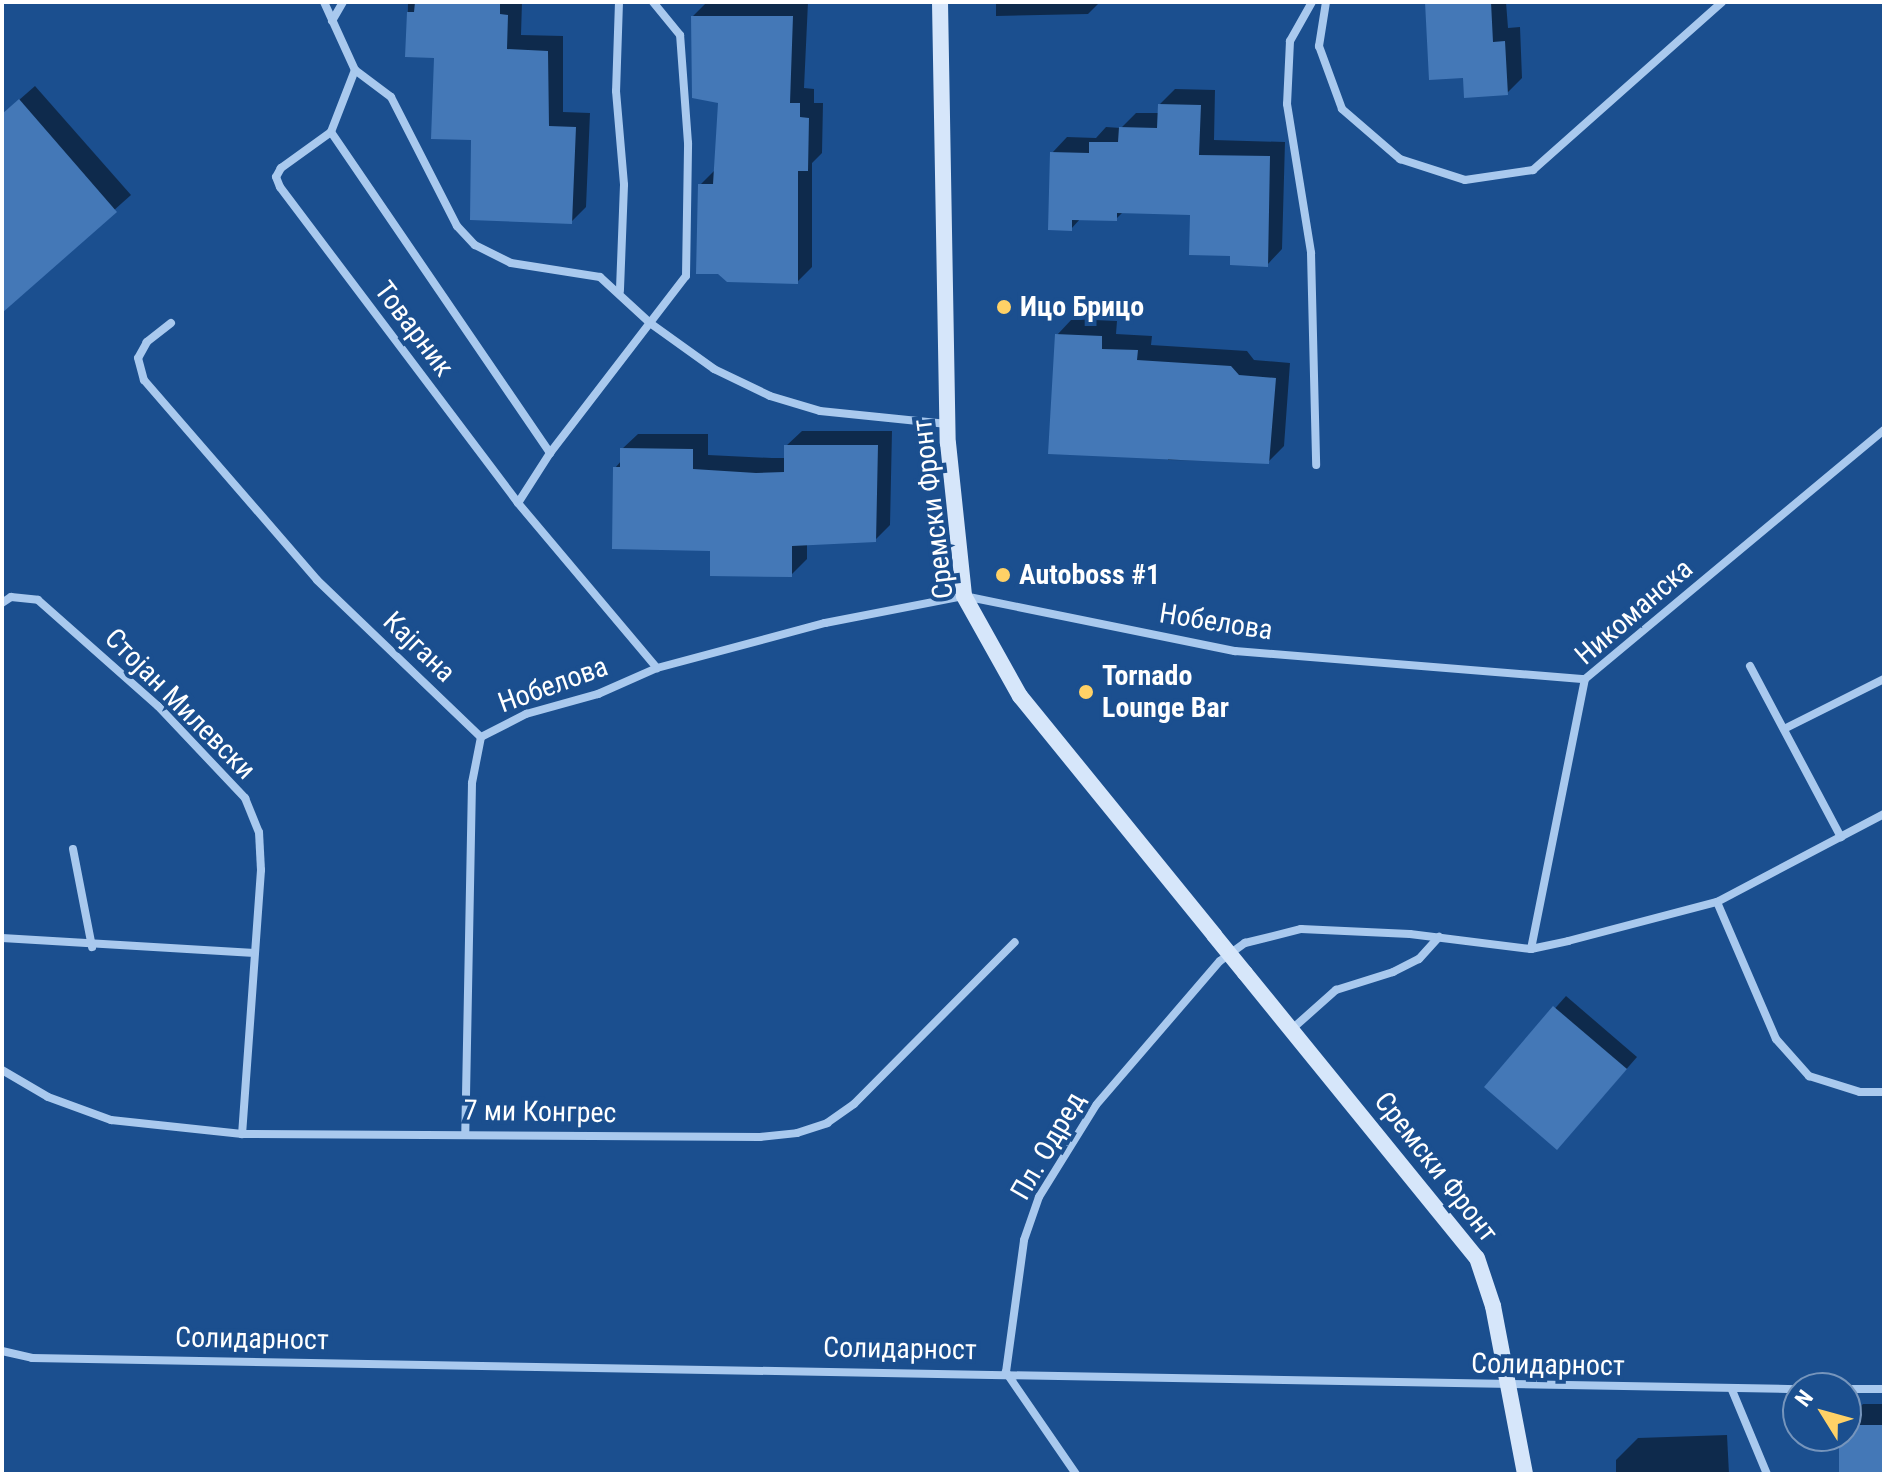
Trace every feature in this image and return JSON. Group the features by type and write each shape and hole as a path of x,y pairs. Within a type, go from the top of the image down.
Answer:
{"street":[{"path":"324,2 355,70 391,97 457,226 475,245 511,263 600,277 620,291 650,323 714,369 770,396 820,411 947,424"},
{"path":"332,21 343,2"},
{"path":"619,2 616,91 624,185 620,291"},
{"path":"518,503 550,453 686,276 688,143 680,35 653,2"},
{"name":"Сремски Фронт","path":"940,2 947,424 964,596 1020,696 1477,1258 1510,1387 1525,1474"},
{"path":"1312,2 1290,41 1287,104 1311,253 1316,465"},
{"path":"1326,2 1319,46 1342,109 1400,159 1465,180 1533,170 1722,2"},
{"path":"355,70 331,132 550,453"},
{"name":"Товарник","path":"331,132 281,168 276,177 280,187 518,503 657,668"},
{"name":"Кајгана","path":"171,323 147,342 138,358 144,380 317,580 481,737"},
{"name":"Никоманска","path":"1531,949 1585,679 1884,430"},
{"name":"Нобелова","path":"481,737 526,714 598,694 657,668 825,623 964,596 1235,651 1585,679"},
{"name":"Стојан Милевски","path":"2,603 11,597 38,600 167,715 245,798 259,832 255,953 242,1134"},
{"path":"1750,666 1841,837"},
{"path":"1784,729 1884,679"},
{"path":"465,1133 472,783 481,737"},
{"path":"1531,949 1717,902 1884,814"},
{"path":"73,849 92,947"},
{"path":"1717,902 1776,1039 1809,1076 1860,1092 1884,1092"},
{"name":"Пл. Одред","path":"1006,1372 1024,1240 1039,1197 1096,1105 1171,1012 1220,961 1245,943 1301,929 1439,937 1531,949"},
{"path":"1292,1029 1336,990 1393,972 1419,959 1439,937"},
{"path":"2,938 92,947 255,953"},
{"name":"7 ми Конгрес","path":"2,1070 48,1097 111,1120 242,1134 760,1137 827,1123 854,1104 1015,942"},
{"name":"Солидарност","path":"2,1351 32,1358 1006,1372 1510,1387 1782,1389"},
{"path":"1006,1372 1076,1474"},
{"path":"1862,1389 1884,1389"},
{"path":"1732,1390 1767,1474"}],"building":[{"path":"415,2 500,2 500,14 508,15 507,49 548,51 549,126 576,127 572,224 470,220 471,140 431,139 434,58 405,57 407,12 414,12"},
{"path":"1425,2 1491,2 1493,42 1505,41 1508,95 1464,98 1463,78 1429,80"},
{"path":"691,16 793,16 790,103 800,103 800,117 809,118 808,171 798,171 798,284 727,282 718,274 696,274 698,184 713,184 718,103 692,98"},
{"path":"19,99 117,212 2,313 2,114"},
{"path":"1158,104 1201,105 1199,155 1270,156 1268,267 1230,265 1230,256 1189,255 1190,215 1117,213 1117,221 1072,220 1072,231 1048,230 1050,152 1089,153 1089,142 1118,142 1119,127 1157,128"},
{"path":"1055,334 1102,336 1102,349 1138,350 1137,360 1231,366 1239,375 1276,378 1269,464 1048,454"},
{"path":"784,445 878,445 876,542 792,546 792,577 710,576 710,551 612,549 613,467 620,467 620,448 693,449 693,469 756,473 784,472"},
{"path":"1553,1006 1627,1069 1557,1150 1484,1087"},
{"path":"1862,1425 1884,1425 1884,1474 1839,1474 1839,1452 1862,1452"}],"place":[{"name":"Ицо Брицо","path":"1004,307"},
{"name":"Autoboss #1","path":"1003,575"},
{"name":"Tornado Lounge Bar","path":"1086,692"}]}
